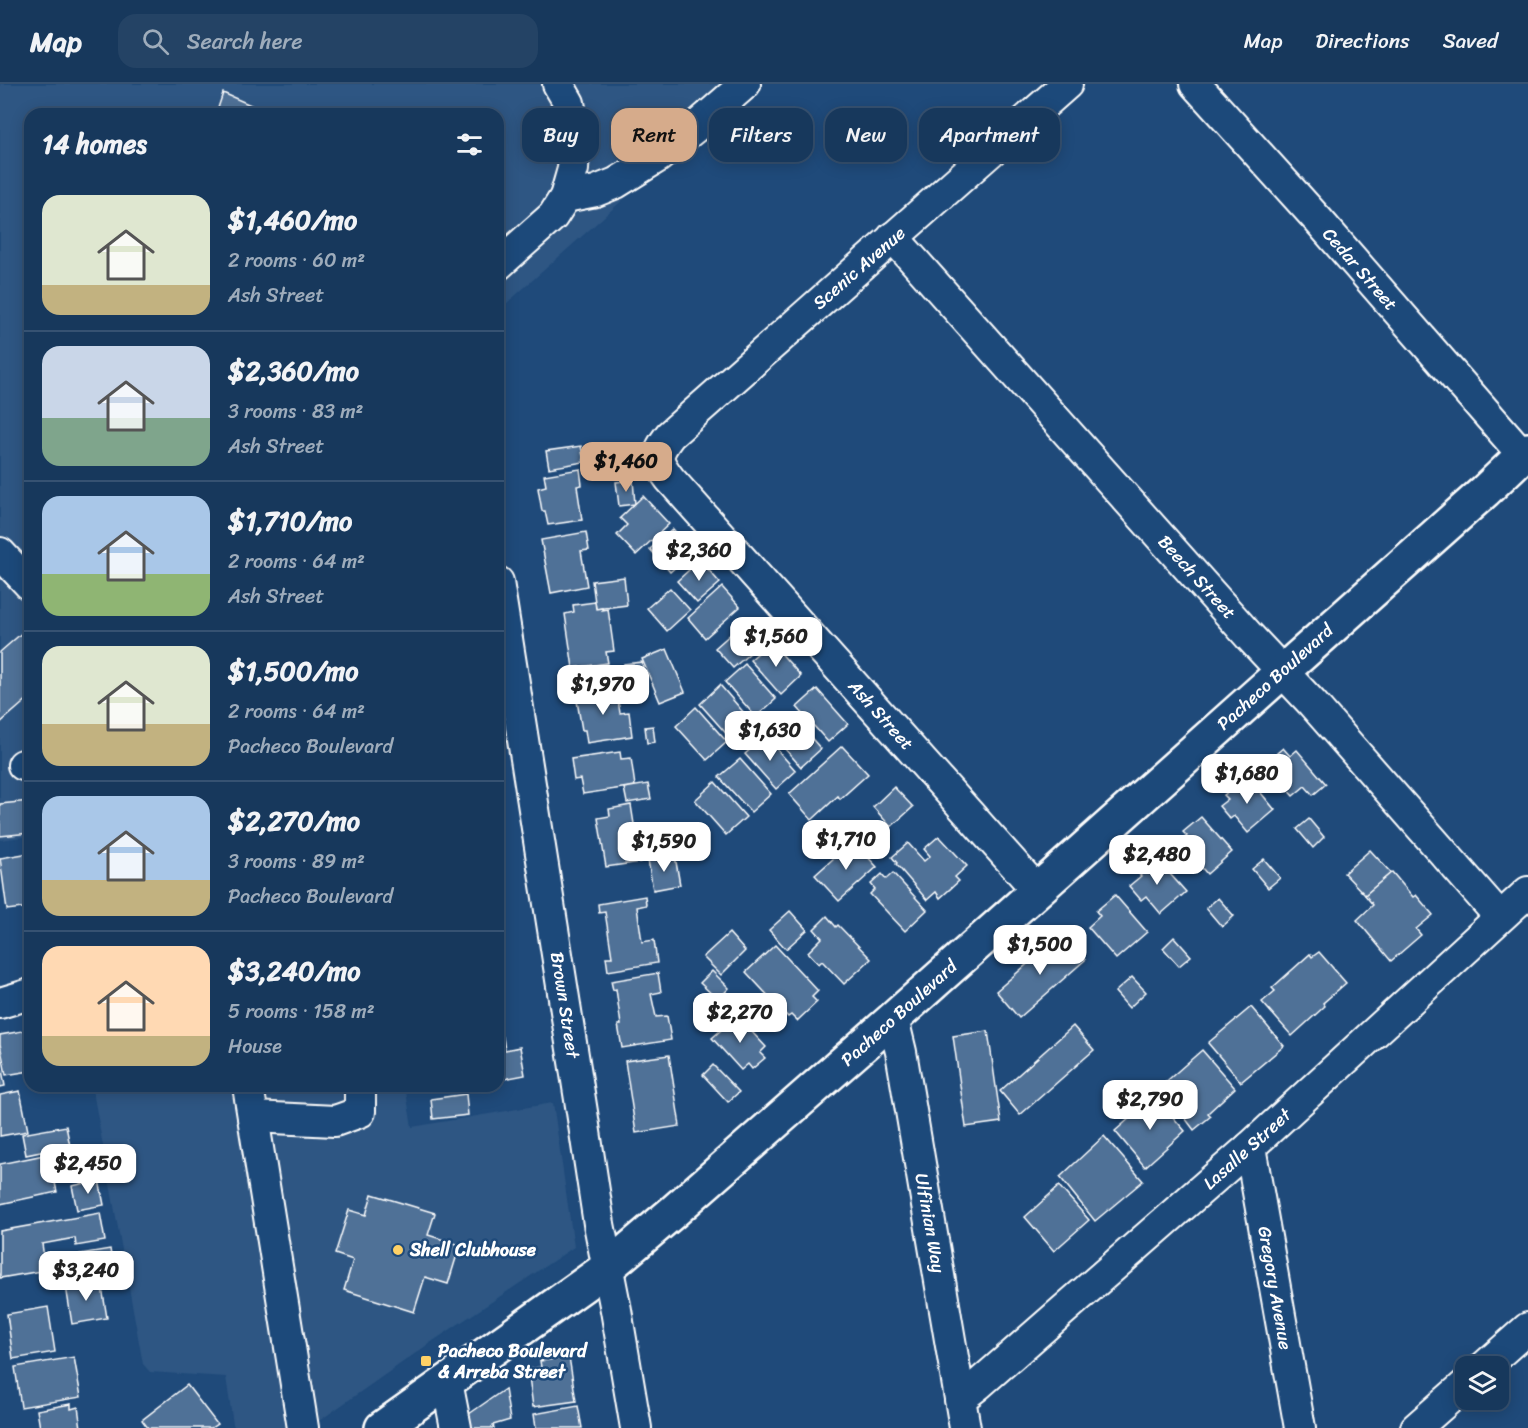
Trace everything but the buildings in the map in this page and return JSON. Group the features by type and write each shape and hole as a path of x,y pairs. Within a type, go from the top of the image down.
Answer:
{"main road":[{"name":"Pacheco Boulevard","path":"382,1428 607,1268 682,1205 1526,453"}],"street":[{"path":"504,260 553,216 565,197 573,169 575,135 569,103 558,84"},
{"path":"565,197 597,191 616,183 658,157 745,84"},
{"name":"Scenic Avenue","path":"658,457 670,435 1067,84"},
{"name":"Cedar Street","path":"1196,84 1526,453"},
{"name":"Beech Street","path":"893,237 1249,636 1312,703 1500,917"},
{"name":"Ash Street","path":"658,457 661,467 670,478 1037,890"},
{"path":"0,553 24,579"},
{"name":"Brown Street","path":"504,620 598,1224 616,1310 636,1428"},
{"name":"Lasalle Street","path":"962,1414 978,1386 1250,1147 1528,892"},
{"path":"0,1003 24,996"},
{"name":"Ulfinian Way","path":"893,1019 901,1052 962,1414"},
{"path":"249,1092 303,1428"},
{"path":"253,1118 335,1120 360,1112 360,1092"},
{"name":"Gregory Avenue","path":"1250,1147 1300,1428"},
{"path":"1496,1356 1528,1328"},
{"path":"447,1382 456,1428"},
{"path":"1416,1428 1455,1394"}],"shaded area":[{"path":"0,84 753,84 726,108 709,108 709,123 697,134 697,108 611,108 611,162 665,162 504,306 504,108 24,108 24,837 0,840"},
{"path":"93,1092 406,1092 412,1127 553,1103 574,1247 430,1343 309,1428 235,1428 226,1377 150,1372 143,1364"}],"place":[{"name":"Shell Clubhouse","path":"398,1250"},
{"name":"Pacheco Boulevard & Arreba Street","path":"426,1361"}]}
